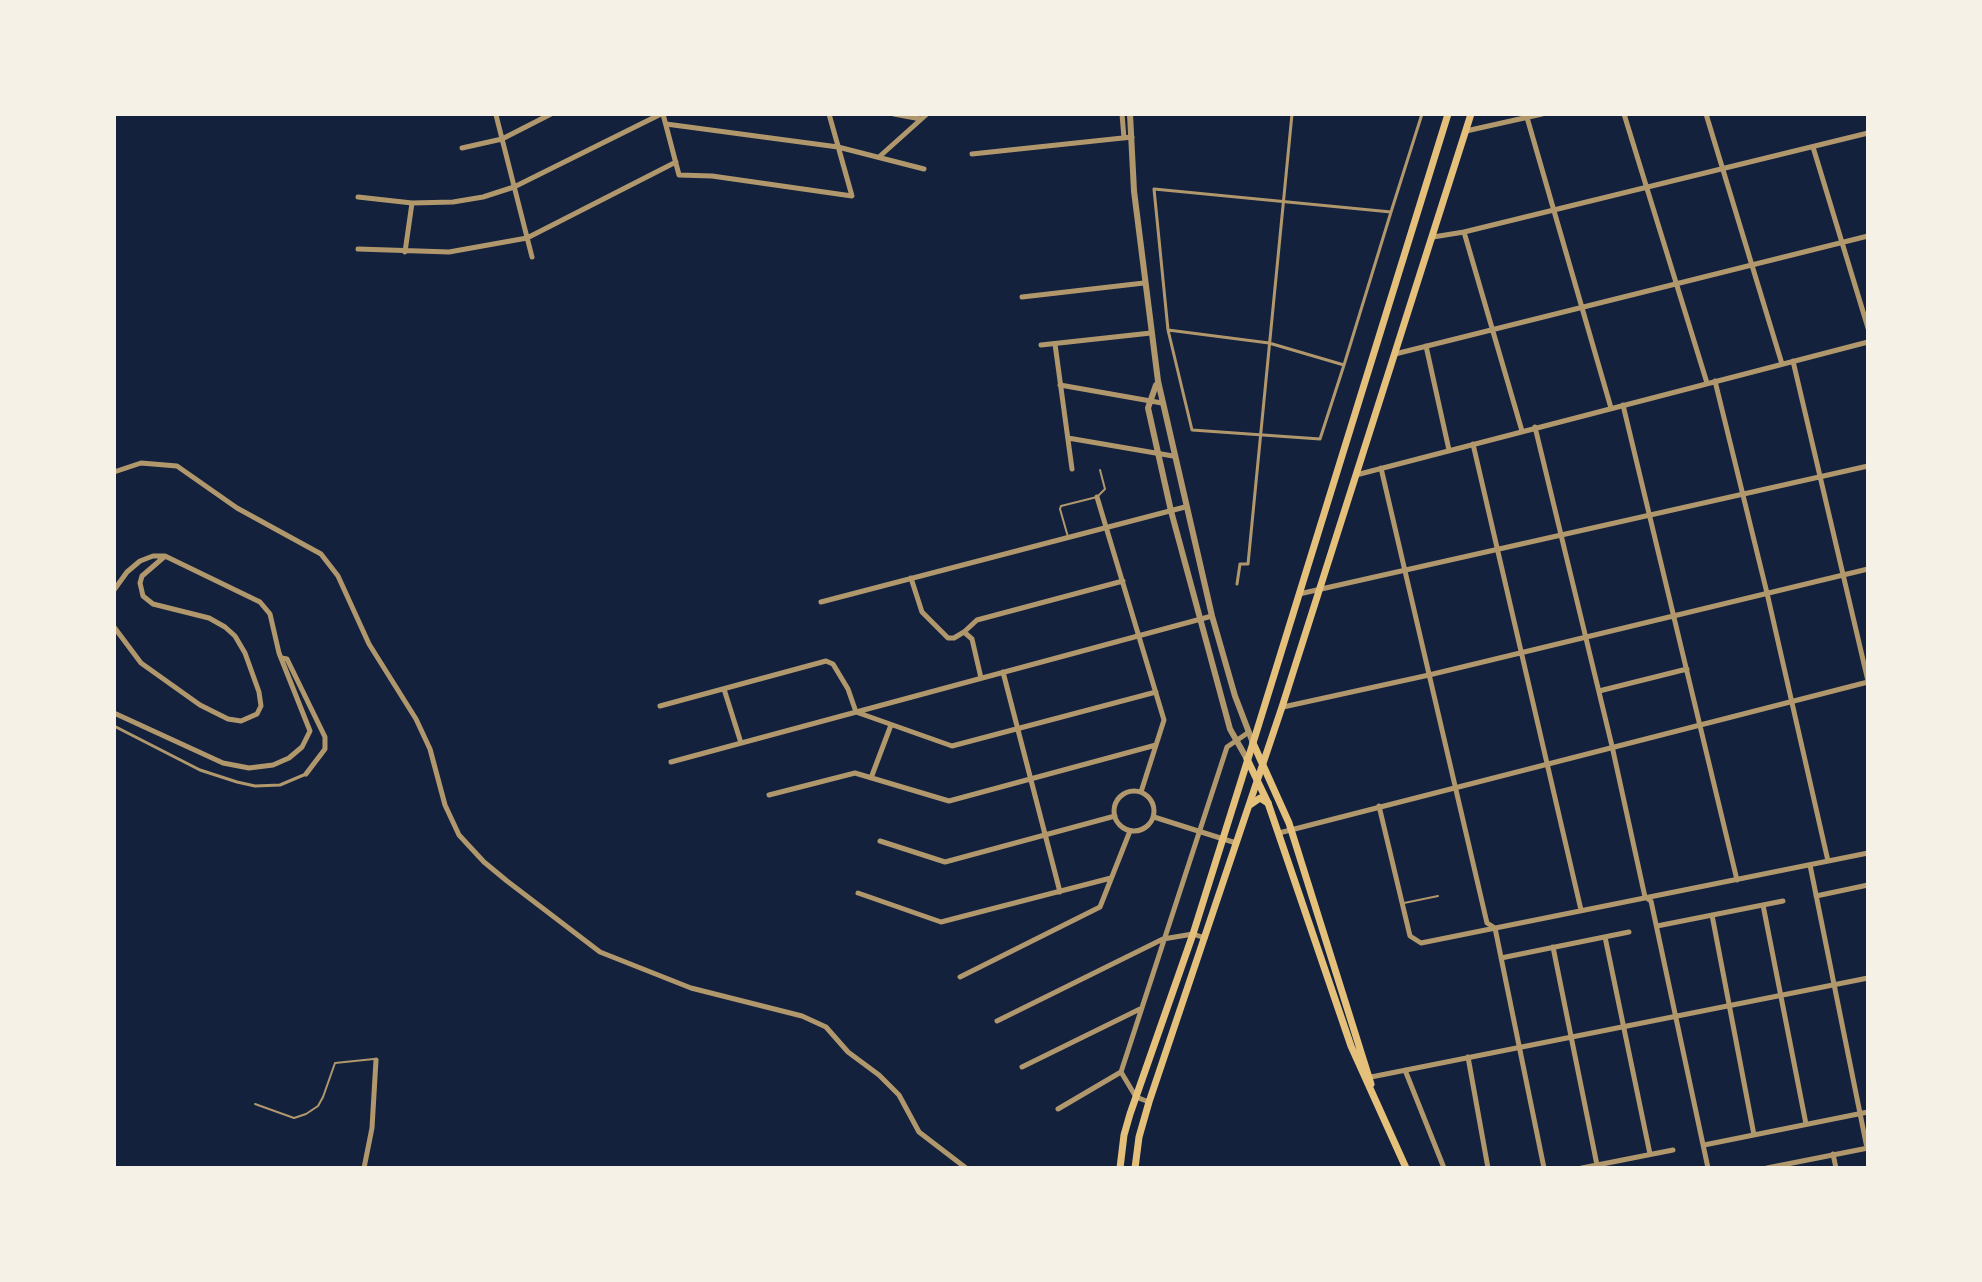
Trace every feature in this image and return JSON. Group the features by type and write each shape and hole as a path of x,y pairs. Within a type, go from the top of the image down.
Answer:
{"main road":[{"path":"1120,1168 1124,1135 1193,934 1448,114"},
{"path":"1135,1168 1139,1137 1149,1102 1282,707 1471,114"},
{"path":"1253,743 1291,830 1374,1098 1406,1168"},
{"path":"1247,759 1268,803 1351,1046 1367,1077"},
{"path":"1246,810 1260,798 1268,803"}],"street":[{"path":"462,148 502,139 551,114"},
{"path":"358,197 412,203 453,202 483,197 514,187 662,114 679,175 712,176 852,196 829,114"},
{"path":"894,114 922,119"},
{"path":"878,157 927,114"},
{"path":"1122,114 1128,137 1158,381 1173,456 1212,616 1253,743"},
{"path":"1128,137 1130,114"},
{"path":"1237,584 1240,564 1248,564 1292,114"},
{"path":"1391,212 1154,189 1168,330 1192,430 1320,439 1422,114"},
{"path":"1465,131 1542,114"},
{"path":"1624,114 1707,383"},
{"path":"1706,114 1782,364"},
{"path":"496,115 532,257"},
{"path":"1526,116 1611,408"},
{"path":"666,124 838,147 924,169"},
{"path":"1432,237 1464,232 1868,133"},
{"path":"972,154 1128,137"},
{"path":"1813,147 1868,328"},
{"path":"358,249 449,252 527,238 676,162"},
{"path":"405,252 412,203"},
{"path":"1464,232 1522,431"},
{"path":"1394,355 1868,236"},
{"path":"1022,297 1144,283"},
{"path":"1168,330 1269,343 1344,365"},
{"path":"1041,345 1151,333"},
{"path":"1356,475 1868,342"},
{"path":"1055,344 1072,469"},
{"path":"1426,346 1449,450"},
{"path":"1279,833 1868,681 1793,361"},
{"path":"1158,381 1148,408 1157,453 1230,729 1247,759"},
{"path":"1715,381 1828,861"},
{"path":"1060,385 1162,403"},
{"path":"1623,405 1737,880"},
{"path":"1535,427 1645,897 1651,901 1657,926 1708,1168"},
{"path":"1067,438 1173,456"},
{"path":"1473,444 1581,910"},
{"path":"114,472 141,463 177,466 237,508 321,554 338,576 369,644 416,719 430,749 445,805 459,835 484,862 600,952 691,988 802,1016 826,1027 848,1052 899,1095 919,1132 966,1168"},
{"path":"1298,595 1868,466"},
{"path":"1381,468 1487,923 1495,928 1544,1168"},
{"path":"1097,497 1164,720 1141,792"},
{"path":"821,602 1185,507"},
{"path":"114,627 141,663 200,705 228,719 241,721 257,714 261,706 259,692 245,653 235,636 209,618 153,604 143,596 140,589 142,576 165,556"},
{"path":"114,590 140,561 165,556 260,602 270,614 281,657 310,731 302,747 273,765 249,768 223,763 114,713"},
{"path":"1282,707 1429,675 1868,569"},
{"path":"911,578 922,612 948,638 964,632 977,620 1123,581"},
{"path":"671,762 1212,616"},
{"path":"964,632 972,639 981,678"},
{"path":"114,726 200,770 255,786 280,785 306,774 325,749 325,737 287,659 281,657"},
{"path":"660,706 826,661 833,664 848,689 856,712"},
{"path":"1599,691 1687,669"},
{"path":"1003,672 1060,892"},
{"path":"724,689 741,743"},
{"path":"856,712 952,746 1156,692"},
{"path":"871,778 891,725"},
{"path":"1058,1109 1121,1072 1227,747 1249,732"},
{"path":"769,795 855,773 949,801 1156,745"},
{"path":"1134,791 1141,792 1153,805 1154,817 1144,829 1130,831 1120,825 1115,816 1116,802 1134,791"},
{"path":"1379,806 1410,936 1421,943 1868,853"},
{"path":"880,841 945,862 1115,816"},
{"path":"1154,817 1236,843"},
{"path":"960,977 1100,907 1130,831"},
{"path":"1767,1168 1867,1148 1810,865"},
{"path":"858,893 941,922 1111,878"},
{"path":"1816,896 1868,885"},
{"path":"1657,926 1783,901"},
{"path":"1763,905 1806,1124"},
{"path":"1712,915 1754,1135"},
{"path":"1501,958 1629,932"},
{"path":"997,1021 1163,939 1193,934 1205,938"},
{"path":"1605,937 1650,1154"},
{"path":"1553,947 1597,1165"},
{"path":"1367,1077 1868,978"},
{"path":"1022,1067 1140,1009"},
{"path":"1468,1057 1488,1168"},
{"path":"364,1168 372,1128 376,1060"},
{"path":"1405,1070 1444,1168"},
{"path":"1121,1072 1136,1097 1149,1102"},
{"path":"1704,1145 1868,1112"},
{"path":"1582,1168 1673,1150"},
{"path":"1833,1154 1836,1168"}],"lane":[{"path":"1068,538 1061,506 1097,497 1105,489 1100,470"},
{"path":"1402,903 1438,896"},
{"path":"255,1104 294,1118 306,1114 318,1106 335,1063 376,1060"}]}
